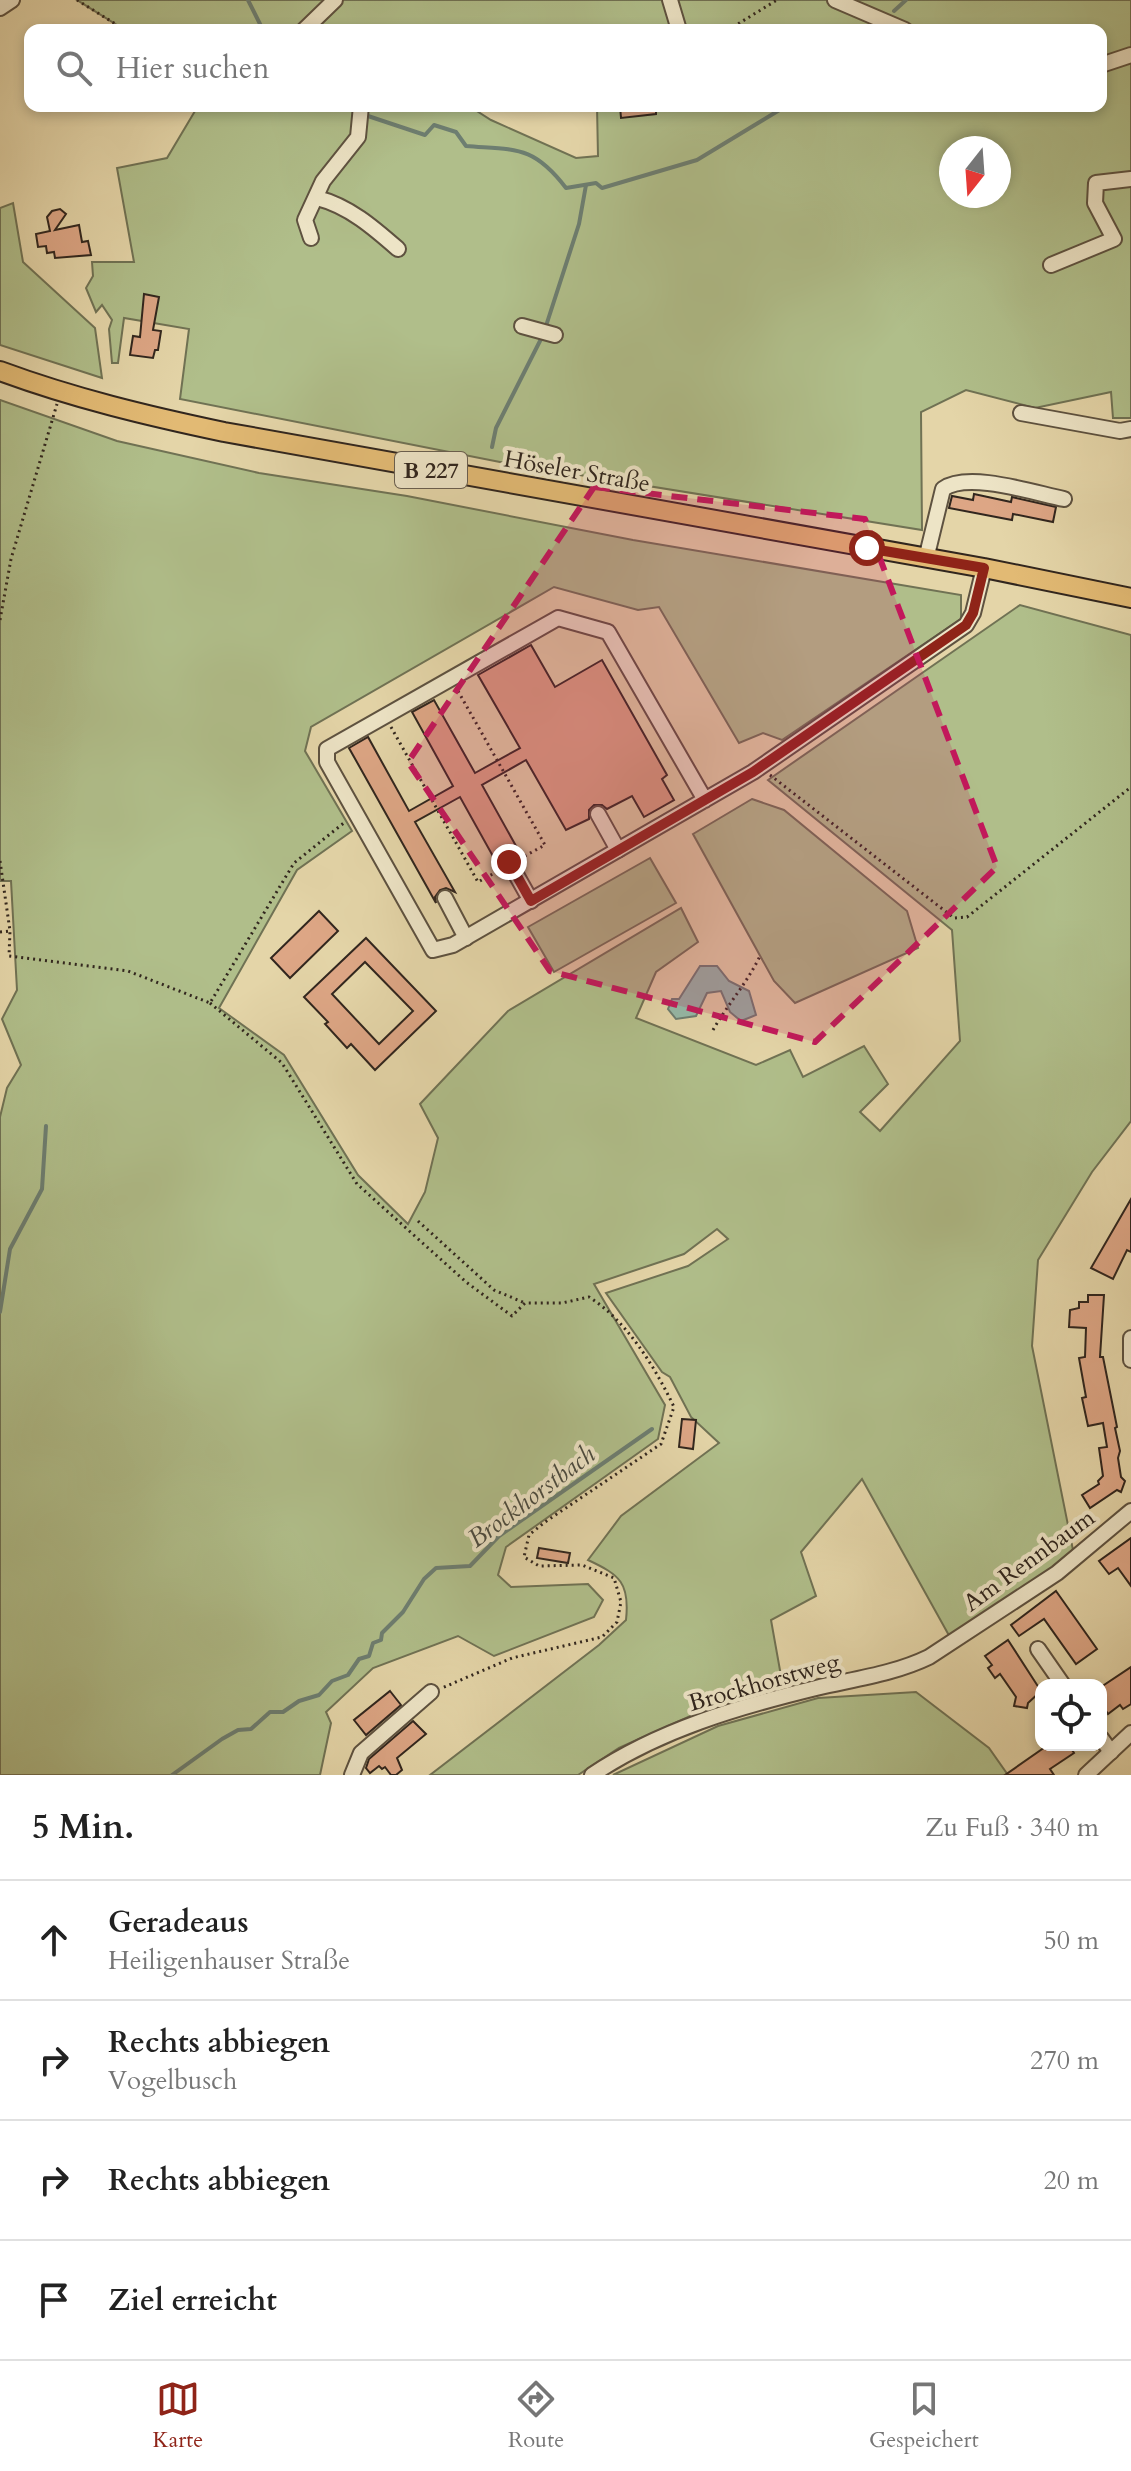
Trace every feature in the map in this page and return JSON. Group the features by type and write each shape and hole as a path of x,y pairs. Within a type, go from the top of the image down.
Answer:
{"main road":[{"name":"Höseler Straße","path":"0,371 61,393 224,432 926,559"},
{"name":"B 227","path":"926,559 1131,598"}],"street":[{"path":"0,8 12,0"},
{"path":"310,24 335,0"},
{"path":"670,0 677,24"},
{"path":"835,0 891,24"},
{"path":"1107,63 1131,55"},
{"path":"311,238 305,220 328,174 358,137 361,112"},
{"path":"1051,265 1114,239 1095,203 1096,183 1131,179"},
{"path":"317,198 335,204 368,224 398,249"},
{"path":"522,326 555,335"},
{"path":"1021,413 1120,431 1131,429"},
{"path":"926,559 943,489 951,483 976,481 1064,499"},
{"path":"705,800 608,632 558,618 327,749 327,762 433,950 453,945 531,901 705,800 760,767 966,625 973,613 984,568"},
{"path":"598,814 618,850"},
{"path":"509,863 531,901"},
{"path":"445,898 466,938"},
{"path":"1131,1338 1131,1360"},
{"name":"Am Rennbaum","path":"952,1643 1057,1573 1131,1511"},
{"name":"Brockhorstweg","path":"592,1775 696,1722 813,1689 909,1667 952,1643"},
{"path":"1038,1649 1059,1679"},
{"path":"352,1775 361,1753 431,1692"},
{"path":"1086,1775 1131,1733"},
{"path":"1107,1746 1111,1752"}],"path":[{"path":"77,0 115,24"},
{"path":"738,24 777,0"},
{"path":"0,620 11,559 61,393"},
{"path":"385,716 478,882 545,845 451,679"},
{"path":"760,767 954,918 967,917 1131,787"},
{"path":"210,1003 294,863 355,814"},
{"path":"0,861 10,931 9,956 128,971 210,1003 282,1063 357,1184 466,1282 512,1316 525,1303"},
{"path":"0,932 10,931"},
{"path":"713,1030 746,984 760,956"},
{"path":"418,1221 494,1290 525,1303 562,1303 589,1297 608,1309 659,1375 674,1407 661,1444 529,1535 524,1557 539,1566 582,1565 614,1578 621,1602 617,1622 602,1637 512,1658 431,1692"}],"highlighted area":[{"path":"594,487 865,519 997,867 815,1042 550,971 408,762"}],"green space":[{"path":"77,0 1131,0 1131,418 1113,418 1111,392 1035,408 966,390 921,412 922,530 505,463 180,399 189,329 124,318 118,363 112,363 109,329 112,320 102,305 96,312 86,288 93,276 92,262 134,262 117,168 167,158 194,112 478,112 576,158 598,156 597,112 1107,112 1107,24 115,24"},
{"path":"13,203 23,262 95,328 102,378 0,345 0,208"},
{"path":"0,400 117,441 259,473 407,496 633,540 961,595 961,619 782,740 763,733 739,743 659,607 638,610 554,587 311,727 305,751 352,831 297,870 219,1008 284,1055 358,1175 408,1224 425,1192 438,1138 420,1104 508,1011 681,908 698,942 656,972 636,1018 756,1065 790,1050 803,1077 864,1046 888,1084 860,1112 880,1131 960,1041 952,930 768,780 1020,605 1131,635 1131,1121 1092,1172 1038,1260 1032,1346 1074,1555 951,1639 862,1479 801,1552 816,1596 771,1620 783,1687 704,1710 619,1748 578,1775 430,1775 599,1645 626,1620 626,1597 620,1582 608,1570 588,1560 621,1516 719,1443 691,1417 670,1377 662,1372 606,1293 688,1266 728,1239 717,1229 684,1254 594,1284 665,1405 658,1439 506,1547 498,1575 511,1587 588,1584 603,1600 594,1617 494,1656 458,1636 373,1668 326,1712 331,1723 320,1775 0,1775 0,1117 7,1088 21,1065 2,1019 17,990 11,881 0,881"},
{"path":"752,799 784,810 907,911 918,948 795,1003 774,981 693,834"},
{"path":"650,858 676,903 554,972 528,927"},
{"path":"916,1692 989,1748 1008,1775 613,1775 718,1726 818,1698"}],"shaded area":[{"path":"700,966 717,966 729,981 749,991 756,1015 741,1021 730,1012 721,991 707,993 696,1016 676,1019 668,1009 672,999 679,999"}],"building":[{"path":"620,112 656,112 656,114 621,118"},
{"path":"60,209 66,214 55,230 79,225 82,242 88,241 91,255 55,258 54,252 47,253 46,246 38,247 36,234 50,231 47,217 52,211"},
{"path":"144,294 159,297 153,330 161,331 158,350 155,350 153,358 130,355 133,336 140,337"},
{"path":"974,494 1011,502 1012,497 1056,507 1053,522 1013,514 1012,520 949,508 952,496 973,500"},
{"path":"531,645 555,687 602,660 667,775 662,779 674,800 644,817 632,796 607,809 594,805 589,810 589,819 566,830 526,760 482,785 521,855 518,857 510,852 503,854 499,867 460,797 415,822 455,892 446,888 440,890 435,897 436,903 349,748 368,737 409,811 453,786 412,712 434,700 475,773 520,748 478,675"},
{"path":"319,911 338,931 290,978 271,958"},
{"path":"366,938 436,1011 375,1070 351,1044 347,1048 304,997","holes":["365,962 413,1011 379,1044 332,994"]},
{"path":"1131,1199 1131,1252 1127,1250 1113,1279 1091,1268"},
{"path":"1088,1295 1104,1295 1100,1357 1103,1357 1117,1427 1121,1477 1125,1481 1121,1492 1117,1490 1090,1508 1082,1495 1099,1484 1103,1476 1099,1448 1107,1447 1103,1423 1088,1426 1082,1398 1086,1397 1079,1358 1085,1357 1086,1328 1069,1327 1070,1310 1079,1308 1079,1302 1088,1302"},
{"path":"682,1419 696,1420 693,1449 679,1447"},
{"path":"1131,1538 1131,1586 1118,1568 1109,1574 1099,1561"},
{"path":"539,1548 570,1553 568,1563 537,1558"},
{"path":"1056,1591 1097,1649 1076,1664 1044,1619 1019,1636 1011,1625"},
{"path":"1008,1640 1035,1682 1035,1697 1027,1708 1014,1706 1016,1697 1000,1674 995,1678 988,1668 992,1665 985,1656"},
{"path":"1131,1667 1131,1704 1123,1709 1120,1705 1108,1714 1107,1683"},
{"path":"390,1691 401,1705 366,1735 354,1720"},
{"path":"413,1721 426,1734 397,1758 402,1770 391,1775 385,1767 382,1769 379,1766 370,1773 366,1768 369,1759"},
{"path":"1039,1751 1074,1753 1050,1769 1054,1775 1005,1775"}],"waterway":[{"path":"248,0 260,24"},
{"path":"894,11 906,0"},
{"path":"365,115 425,135 434,125 456,132 466,146 522,152 543,164 566,188 596,183 602,188 697,160 776,112"},
{"path":"545,329 579,224 586,185"},
{"path":"492,447 496,428 542,337"},
{"path":"0,1312 10,1249 42,1189 46,1126"},
{"name":"Brockhorstbach","path":"172,1775 222,1739 238,1730 251,1729 270,1712 283,1712 299,1701 319,1695 332,1681 348,1675 359,1659 369,1656 373,1643 381,1640 382,1633 403,1612 424,1579 436,1568 470,1566 499,1536 652,1429"}],"route":[{"path":"509,862 531,901 753,772 966,625 973,613 984,568 867,548"}]}
